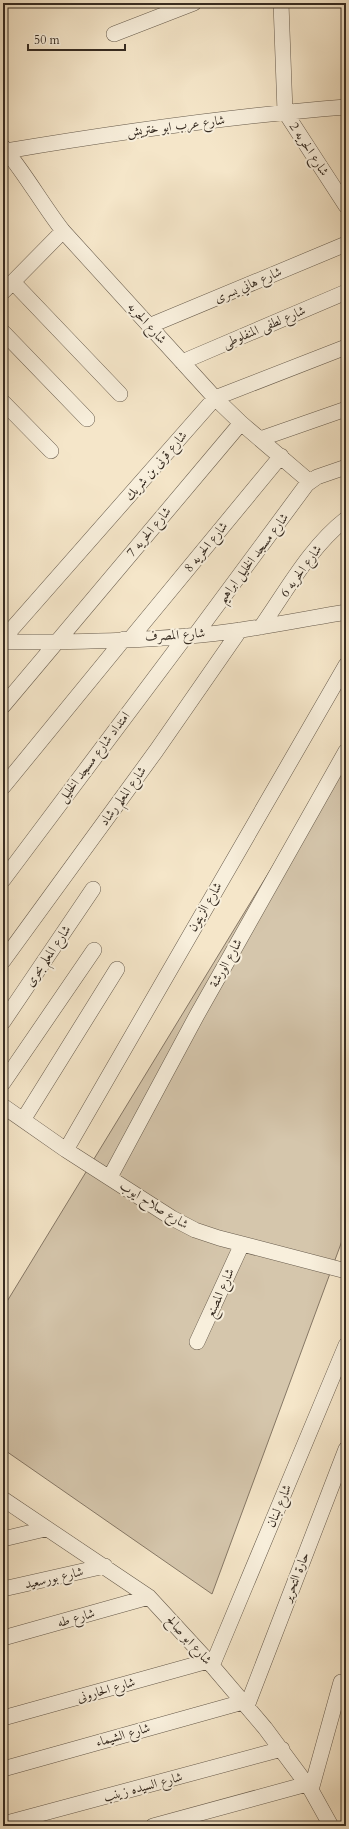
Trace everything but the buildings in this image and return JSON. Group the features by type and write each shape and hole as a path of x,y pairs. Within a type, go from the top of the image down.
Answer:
{"street":[{"path":"114,34 194,3"},
{"path":"281,3 285,112"},
{"name":"شارع عرب ابو ختريش","path":"5,149 285,112 346,107"},
{"name":"شارع الحريه 2","path":"285,112 346,206"},
{"name":"شارع الحريه","path":"5,149 48,213 149,326 215,398 241,423 310,482"},
{"path":"63,231 8,287 120,394"},
{"name":"شارع هاني يسرى","path":"149,326 346,244"},
{"name":"شارع لطفى المنفلوطى","path":"182,362 346,292"},
{"path":"3,332 87,420"},
{"name":"شارع قرنى بن شريك","path":"3,640 215,398 346,347"},
{"path":"3,402 51,451"},
{"path":"260,439 346,409"},
{"name":"شارع الحريه 7","path":"3,706 241,423"},
{"name":"شارع الحريه 8","path":"3,787 281,456"},
{"path":"310,482 317,477 346,467"},
{"name":"شارع مسجد الخليل ابراهيم","path":"191,635 310,482"},
{"name":"شارع الحريه 6","path":"261,627 315,548 336,526 346,519"},
{"name":"شارع المصرف","path":"3,640 57,642 191,635 261,627 346,612"},
{"name":"شارع المعلم رشاد","path":"3,961 156,751 240,630"},
{"name":"امتداد شارع مسجد الخليل","path":"3,880 191,635"},
{"name":"شارع الزيتون","path":"66,1150 346,665"},
{"name":"شارع الورشة","path":"110,1177 200,1008 346,751"},
{"name":"شارع المعلم بحرى","path":"3,1022 93,889"},
{"path":"3,1083 94,950"},
{"path":"23,1120 117,969"},
{"name":"شارع صلاح ايوب","path":"3,1106 66,1150 172,1218 195,1230 346,1271"},
{"name":"شارع المصنع","path":"197,1342 242,1244"},
{"name":"شارع لبنان","path":"210,1663 346,1345"},
{"name":"حارة التحرير","path":"245,1704 346,1449"},
{"name":"شارع ابو صالح","path":"5,1503 105,1566 149,1597 210,1663 282,1750 309,1787 331,1826"},
{"path":"3,1539 46,1529"},
{"name":"شارع بورسعيد","path":"3,1589 105,1566"},
{"name":"شارع طه","path":"3,1638 149,1597"},
{"name":"شارع الحارونى","path":"3,1718 210,1663"},
{"path":"153,1826 309,1787 341,1682"},
{"name":"شارع الشيماء","path":"3,1769 245,1704"},
{"name":"شارع السيده زينب","path":"3,1824 282,1750"}],"shaded area":[{"path":"346,746 346,1230 212,1594 3,1449 3,1308"}]}
